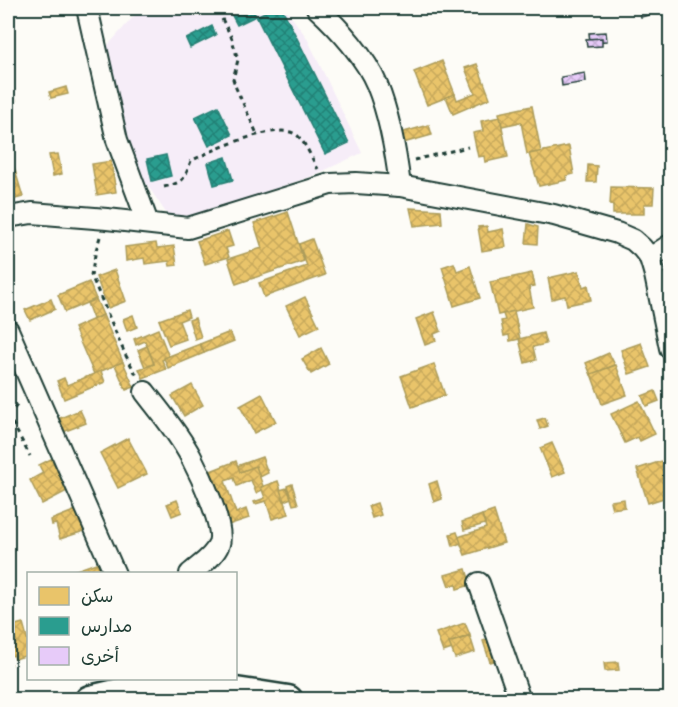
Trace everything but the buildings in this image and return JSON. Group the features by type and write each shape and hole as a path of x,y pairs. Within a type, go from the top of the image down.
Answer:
{"street":[{"path":"87,8 117,140 148,223"},
{"path":"317,8 357,52 377,84 387,113 400,186"},
{"path":"8,217 32,213 188,228 201,226 330,184 356,183 400,186 554,215 602,228 664,254 670,348"},
{"path":"8,330 115,572"},
{"path":"145,392 190,456 216,516 220,532 219,542 213,554 191,572"},
{"path":"479,583 520,699"},
{"path":"90,699 192,682 288,699"}],"path":[{"path":"222,19 231,36 238,60 233,79 258,136"},
{"path":"164,187 182,180 188,174 191,160 258,136 286,130 298,137 320,173 330,184"},
{"path":"397,164 468,147"},
{"path":"107,219 96,250 91,275 125,354 145,392"},
{"path":"8,415 30,456"}],"shaded area":[{"path":"141,8 285,8 307,38 362,153 310,177 214,209 180,219 166,213 122,147 103,51"}]}
